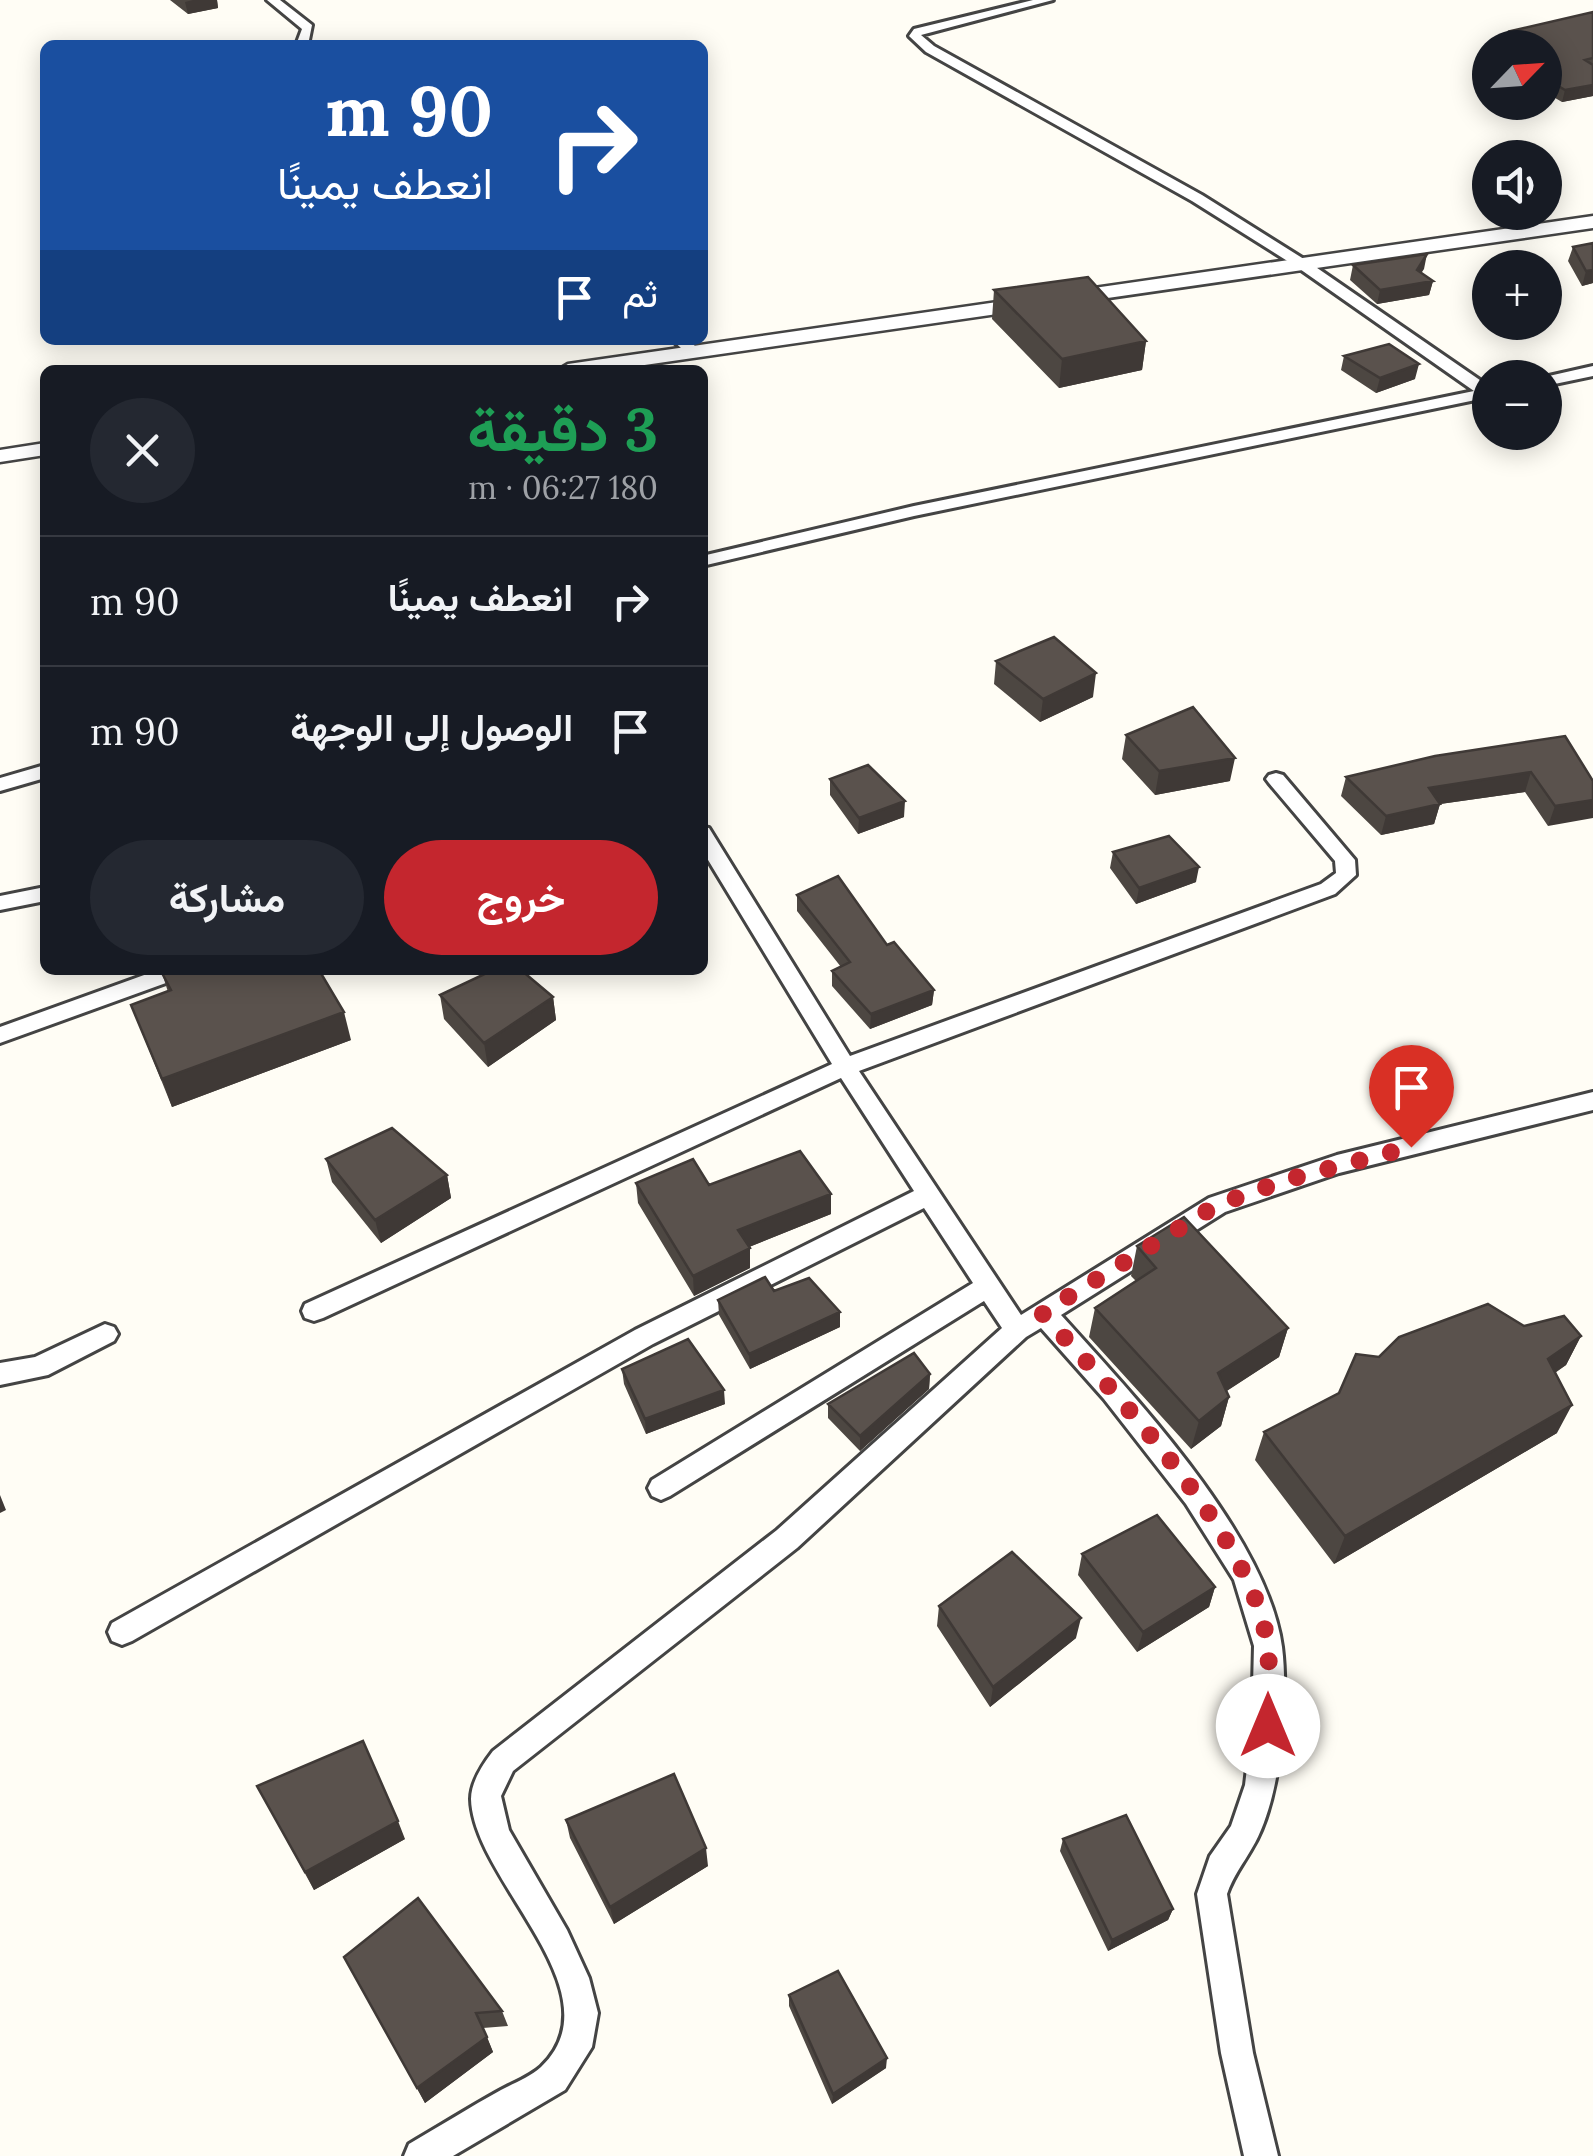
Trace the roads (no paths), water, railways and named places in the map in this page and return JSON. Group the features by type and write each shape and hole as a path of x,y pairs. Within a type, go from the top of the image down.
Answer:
{"street":[{"path":"273,0 308,28 304,40"},
{"path":"1047,0 918,32 915,36 930,49 1197,198 1302,264 1472,380"},
{"path":"708,343 1593,222"},
{"path":"593,365 687,346"},
{"path":"1585,373 1593,386"},
{"path":"708,560 953,502 1472,395"},
{"path":"0,456 40,450"},
{"path":"0,785 40,773"},
{"path":"314,1312 845,1067 1335,885 1346,875 1345,860 1276,779"},
{"path":"708,843 845,1067 1016,1330"},
{"path":"0,903 40,895"},
{"path":"0,1035 158,975"},
{"path":"421,2156 553,2078 580,2043 582,2006 568,1966 495,1832 486,1802 490,1780 503,1761 787,1539 927,1416 1016,1330 1217,1205 1337,1164 1593,1100"},
{"path":"122,1632 644,1337 928,1196"},
{"path":"661,1488 988,1286"},
{"path":"1042,1313 1113,1391 1194,1496 1246,1575 1268,1646 1268,1726 1260,1785 1243,1835 1221,1867 1212,1894 1237,2052 1261,2156"},
{"path":"0,1374 40,1367 105,1334"}]}
